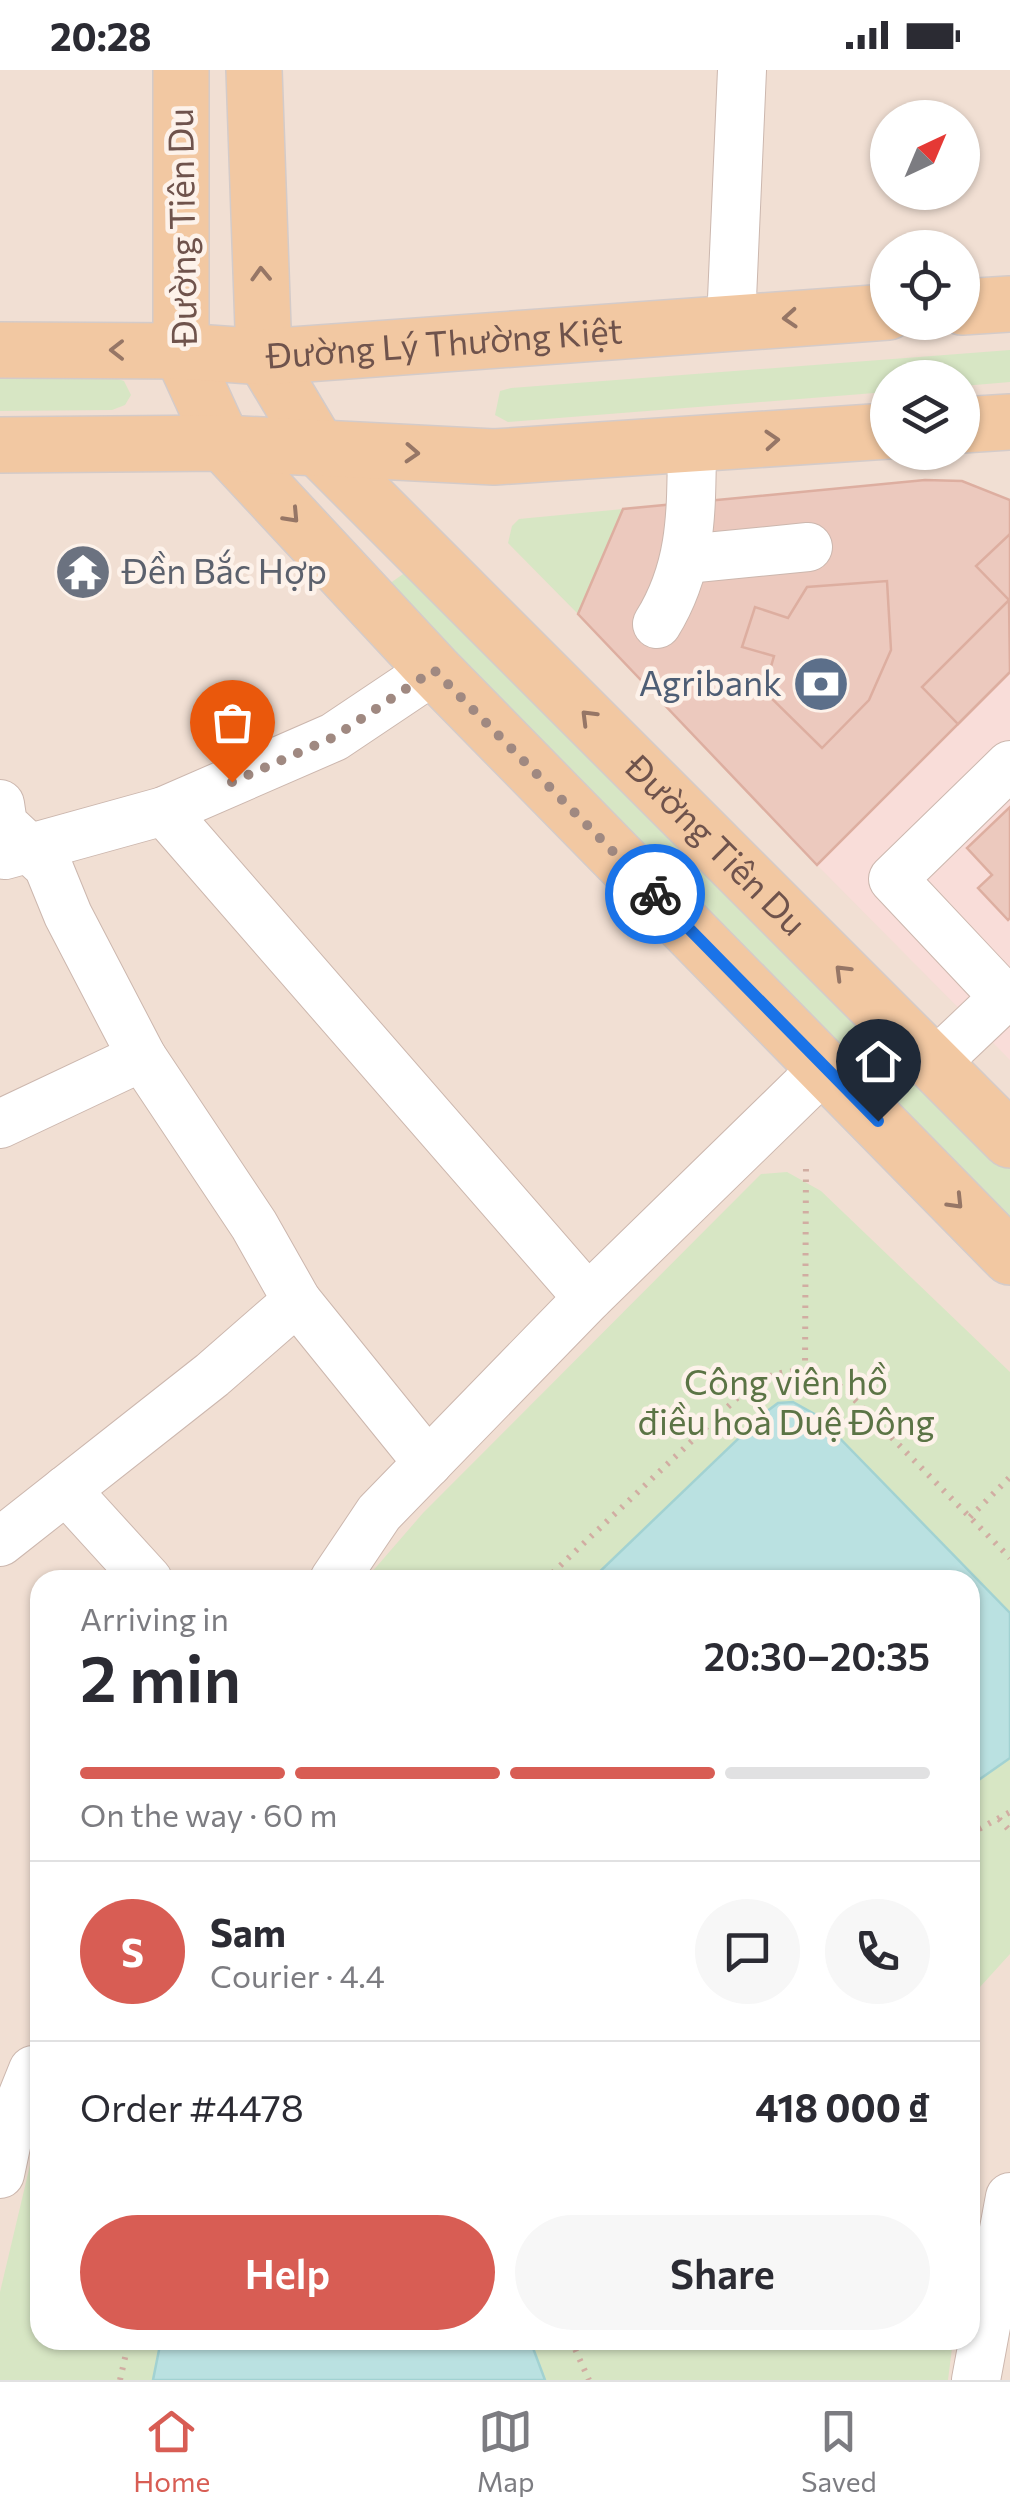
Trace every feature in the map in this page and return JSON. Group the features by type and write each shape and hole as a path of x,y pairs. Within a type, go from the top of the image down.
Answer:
{"main road":[{"name":"Đường Tiên Du","path":"180,70 181,351 223,443 434,670 1010,1257"},
{"name":"Đường Tiên Du","path":"254,70 264,357 318,448 1010,1140"},
{"path":"980,306 1010,304"},
{"name":"Đường Lý Thường Kiệt","path":"0,350 181,351 264,357 870,313"},
{"path":"0,445 223,443 494,457 870,432"}],"street":[{"path":"731,322 742,70"},
{"path":"657,624 686,559 692,521 692,446"},
{"path":"686,559 808,548"},
{"path":"14,853 164,812 334,737 434,670"},
{"path":"934,1064 1007,995 893,880 1010,765"},
{"path":"0,804 14,853"},
{"path":"164,812 588,1298"},
{"path":"14,853 48,866 68,915 142,1057 254,1225 297,1301 428,1464"},
{"path":"0,1124 142,1057"},
{"path":"341,1570 379,1513 588,1298 825,1067"},
{"path":"0,1542 297,1301"},
{"path":"66,1490 139,1570"},
{"path":"0,2174 24,2060"},
{"path":"976,2380 1010,2197"}],"path":[{"path":"805,1371 806,1161"},
{"path":"556,1570 752,1383 782,1370 821,1372 844,1390 1010,1558"},
{"path":"970,1517 1010,1477"},
{"path":"980,1829 1010,1812"},
{"path":"999,1819 1010,1831"},
{"path":"120,2380 127,2350"},
{"path":"576,2350 589,2380"}],"shaded area":[{"path":"0,70 1010,70 1010,2380 0,2380"},
{"path":"1010,672 1010,1060 817,865"}],"green space":[{"path":"1010,350 1010,382 980,385 980,360 879,360"},
{"path":"870,361 870,393 508,422 495,415 500,391"},
{"path":"0,373 106,375 124,381 131,395 125,405 112,410 0,411"},
{"path":"623,509 578,614 508,543 512,526 519,519"},
{"path":"406,572 1010,1166 1010,1217 433,633 389,584"},
{"name":"Công viên hồ điều hoà Duệ Đông","path":"787,1172 821,1191 1010,1372 1010,1954 980,1987 980,1570 374,1570 423,1513 761,1174"},
{"path":"30,2165 30,2350 952,2350 948,2380 0,2380 0,2292"}],"water":[{"path":"793,1402 818,1416 968,1570 601,1570 778,1403"},
{"path":"980,1582 1010,1613 1010,1758 980,1779"},
{"path":"159,2350 534,2350 545,2380 153,2380"}],"building":[{"name":"Agribank","path":"925,480 962,481 1010,500 1010,672 817,865 578,614 623,509"},
{"path":"1010,534 1010,601 976,566"},
{"path":"887,581 891,650 869,700 822,748 764,691 774,656 742,647 755,607 788,618 807,587"},
{"path":"1009,600 1010,672 958,724 922,687"},
{"path":"1010,807 1008,920 978,888 992,875 967,848"}],"way so far":[{"path":"232,782 334,737 434,670 655,894"}],"place":[{"name":"Đền Bắc Hợp","path":"83,572"},
{"name":"Agribank","path":"821,684"}],"route":[{"path":"655,894 878,1121"}]}
